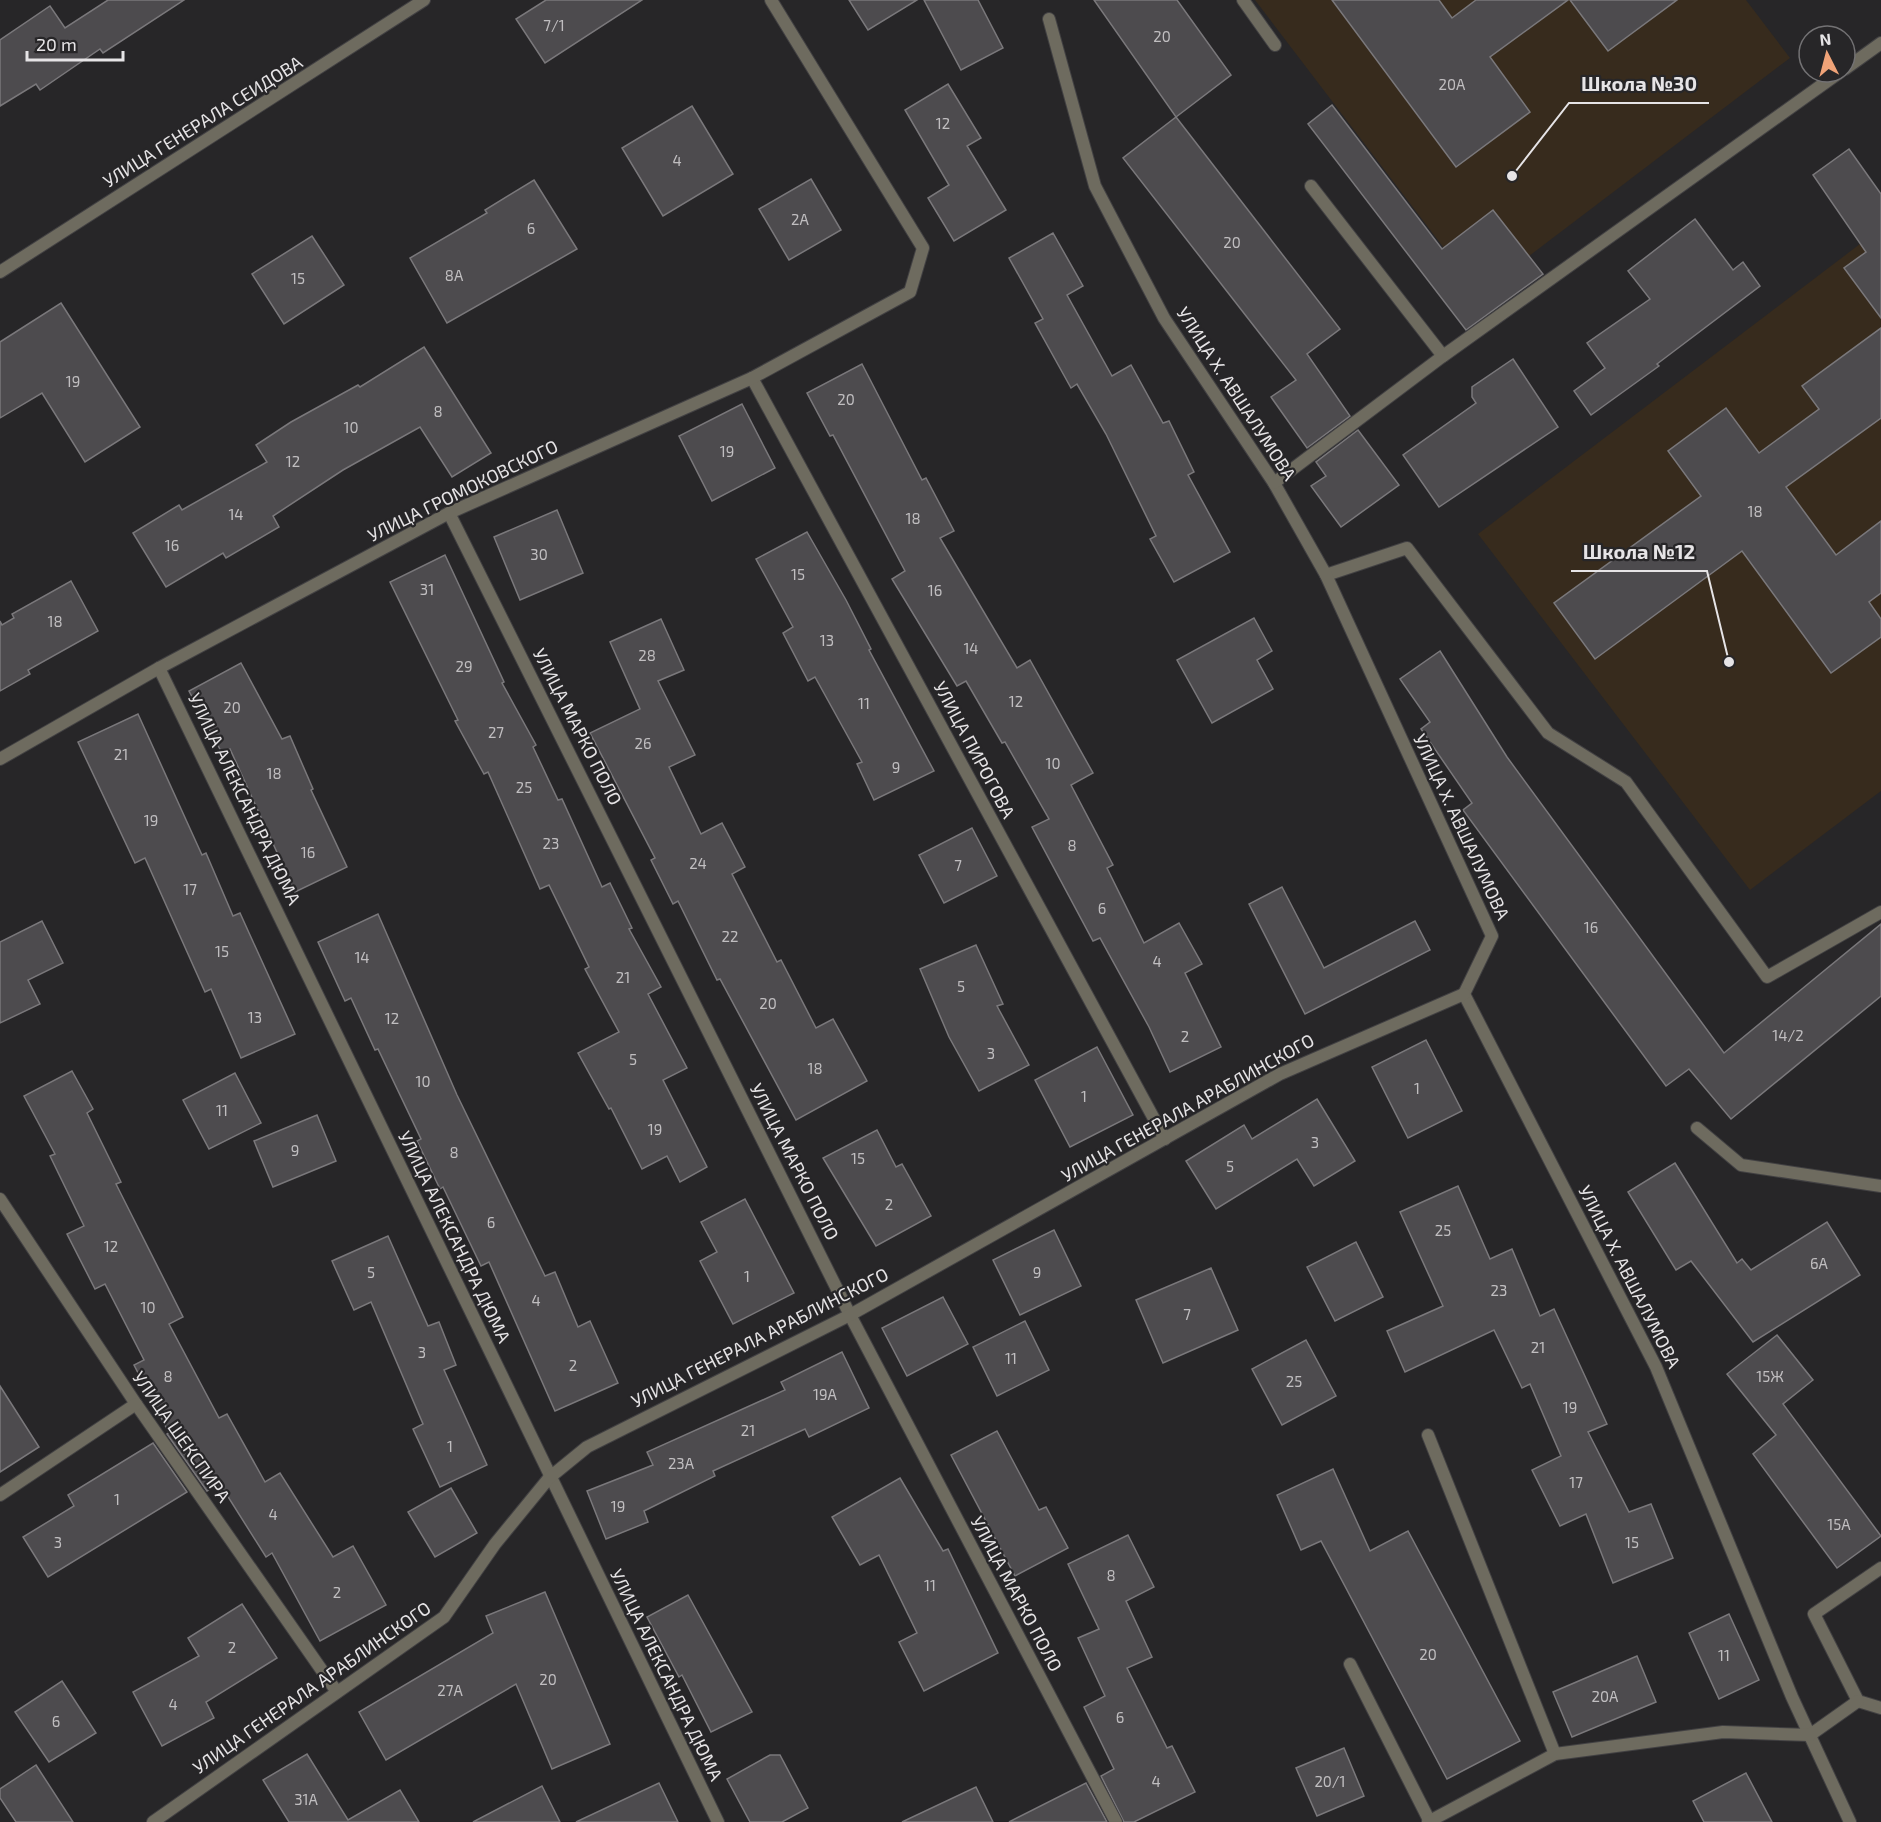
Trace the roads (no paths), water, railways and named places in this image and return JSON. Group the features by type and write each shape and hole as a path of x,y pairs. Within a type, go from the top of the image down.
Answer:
{"street":[{"name":"УЛИЦА ГЕНЕРАЛА СЕИДОВА","path":"0,272 424,0"},
{"name":"УЛИЦА ГРОМОКОВСКОГО","path":"0,759 159,668 449,513 752,378 910,292 923,248 771,0"},
{"path":"1243,0 1275,45"},
{"name":"УЛИЦА Х. АВШАЛУМОВА","path":"1049,19 1095,186 1164,318 1274,483 1326,574 1492,936 1464,994 1656,1367 1787,1686 1850,1822"},
{"path":"1857,60 1881,43"},
{"path":"1274,483 1443,356 1823,84"},
{"path":"1311,186 1443,356"},
{"name":"УЛИЦА ПИРОГОВА","path":"752,378 1165,1139"},
{"name":"УЛИЦА МАРКО ПОЛО","path":"449,513 850,1315 1116,1822"},
{"path":"1326,574 1407,548 1548,733 1626,782 1767,977 1881,912"},
{"name":"УЛИЦА АЛЕКСАНДРА ДЮМА","path":"159,668 549,1478 718,1822"},
{"name":"УЛИЦА ГЕНЕРАЛА АРАБЛИНСКОГО","path":"153,1822 444,1617 495,1544 549,1478 587,1447 850,1315 1280,1074 1464,994"},
{"path":"1697,1128 1742,1165 1881,1186"},
{"name":"УЛИЦА ШЕКСПИРА","path":"0,1199 136,1404 337,1692"},
{"path":"0,1495 136,1404"},
{"path":"1428,1435 1556,1754"},
{"path":"1881,1568 1814,1614 1858,1701 1881,1708"},
{"path":"1350,1664 1429,1821 1556,1754 1723,1732 1810,1735 1858,1701"}],"place":[{"name":"Школа №30","path":"1512,176"},
{"name":"Школа №12","path":"1729,662"}]}
